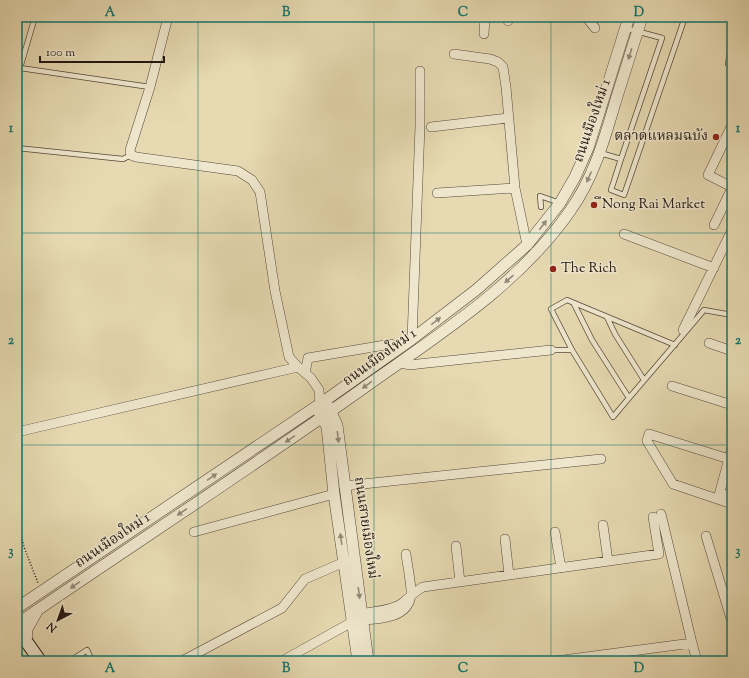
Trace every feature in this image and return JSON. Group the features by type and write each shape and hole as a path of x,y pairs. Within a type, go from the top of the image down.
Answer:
{"main road":[{"path":"17,628 40,661"}],"street":[{"path":"168,17 150,87 130,150 131,155 136,157 238,171 252,180 260,192 275,291 290,357 301,370 312,378 319,390 320,404"},
{"path":"484,17 484,34"},
{"path":"586,17 595,28"},
{"name":"ถนนเมืองใหม่ 1","path":"17,624 399,363 484,300 518,271 549,239 571,210 583,190 600,152 642,17"},
{"name":"ถนนเมืองใหม่ 1","path":"17,608 320,404 412,339 476,290 527,245 560,203 575,177 588,148 627,22"},
{"path":"454,54 490,59 498,62 503,67 515,188 527,245"},
{"path":"412,339 420,126 420,71"},
{"path":"431,127 508,118"},
{"path":"714,225 732,188 708,175 732,127"},
{"path":"436,193 515,188"},
{"path":"683,330 732,230"},
{"path":"624,234 714,268"},
{"path":"709,343 732,350"},
{"path":"17,432 301,370 308,358 391,344 397,349"},
{"path":"399,363 410,365 551,350"},
{"path":"672,386 732,405"},
{"name":"ถนนสายเมืองใหม่","path":"320,404 326,414 337,426 344,486 349,563"},
{"name":"ถนนสายเมืองใหม่","path":"326,414 334,494 368,661"},
{"path":"729,459 649,434 647,442 673,484 732,504"},
{"path":"718,499 732,447"},
{"path":"344,486 601,459"},
{"path":"718,499 732,492"},
{"path":"194,532 334,494"},
{"path":"282,661 359,618 393,608 423,587 659,554 657,515 697,661"},
{"path":"603,525 608,561"},
{"path":"555,532 561,568"},
{"path":"706,536 732,622"},
{"path":"505,539 509,575"},
{"path":"456,546 460,582"},
{"path":"406,554 411,594"},
{"path":"182,661 282,608 302,584 349,563"},
{"path":"17,603 31,599"},
{"path":"26,642 27,629 38,609"},
{"name":"ถนนสายเมืองใหม่","path":"358,661 359,618"},
{"path":"556,661 692,643"}],"lane":[{"path":"35,17 20,68 150,87"},
{"path":"627,22 638,31 662,38 610,190 624,195 685,17"},
{"path":"728,64 732,41"},
{"path":"17,148 123,158 131,155"},
{"path":"600,152 621,159"},
{"path":"541,206 540,196 560,203"},
{"path":"675,345 567,300 551,309 572,350 613,417 675,345 704,310 732,315"},
{"path":"574,304 592,340 629,398"},
{"path":"607,317 615,334 644,380"},
{"path":"551,350 572,350"},
{"path":"70,661 87,650 92,661"}],"path":[{"path":"17,519 34,577 42,591"}],"place":[{"name":"ตลาดแหลมฉบัง","path":"716,137"},
{"name":"ืNong Rai Market","path":"594,205"},
{"name":"The Rich","path":"553,269"}]}
